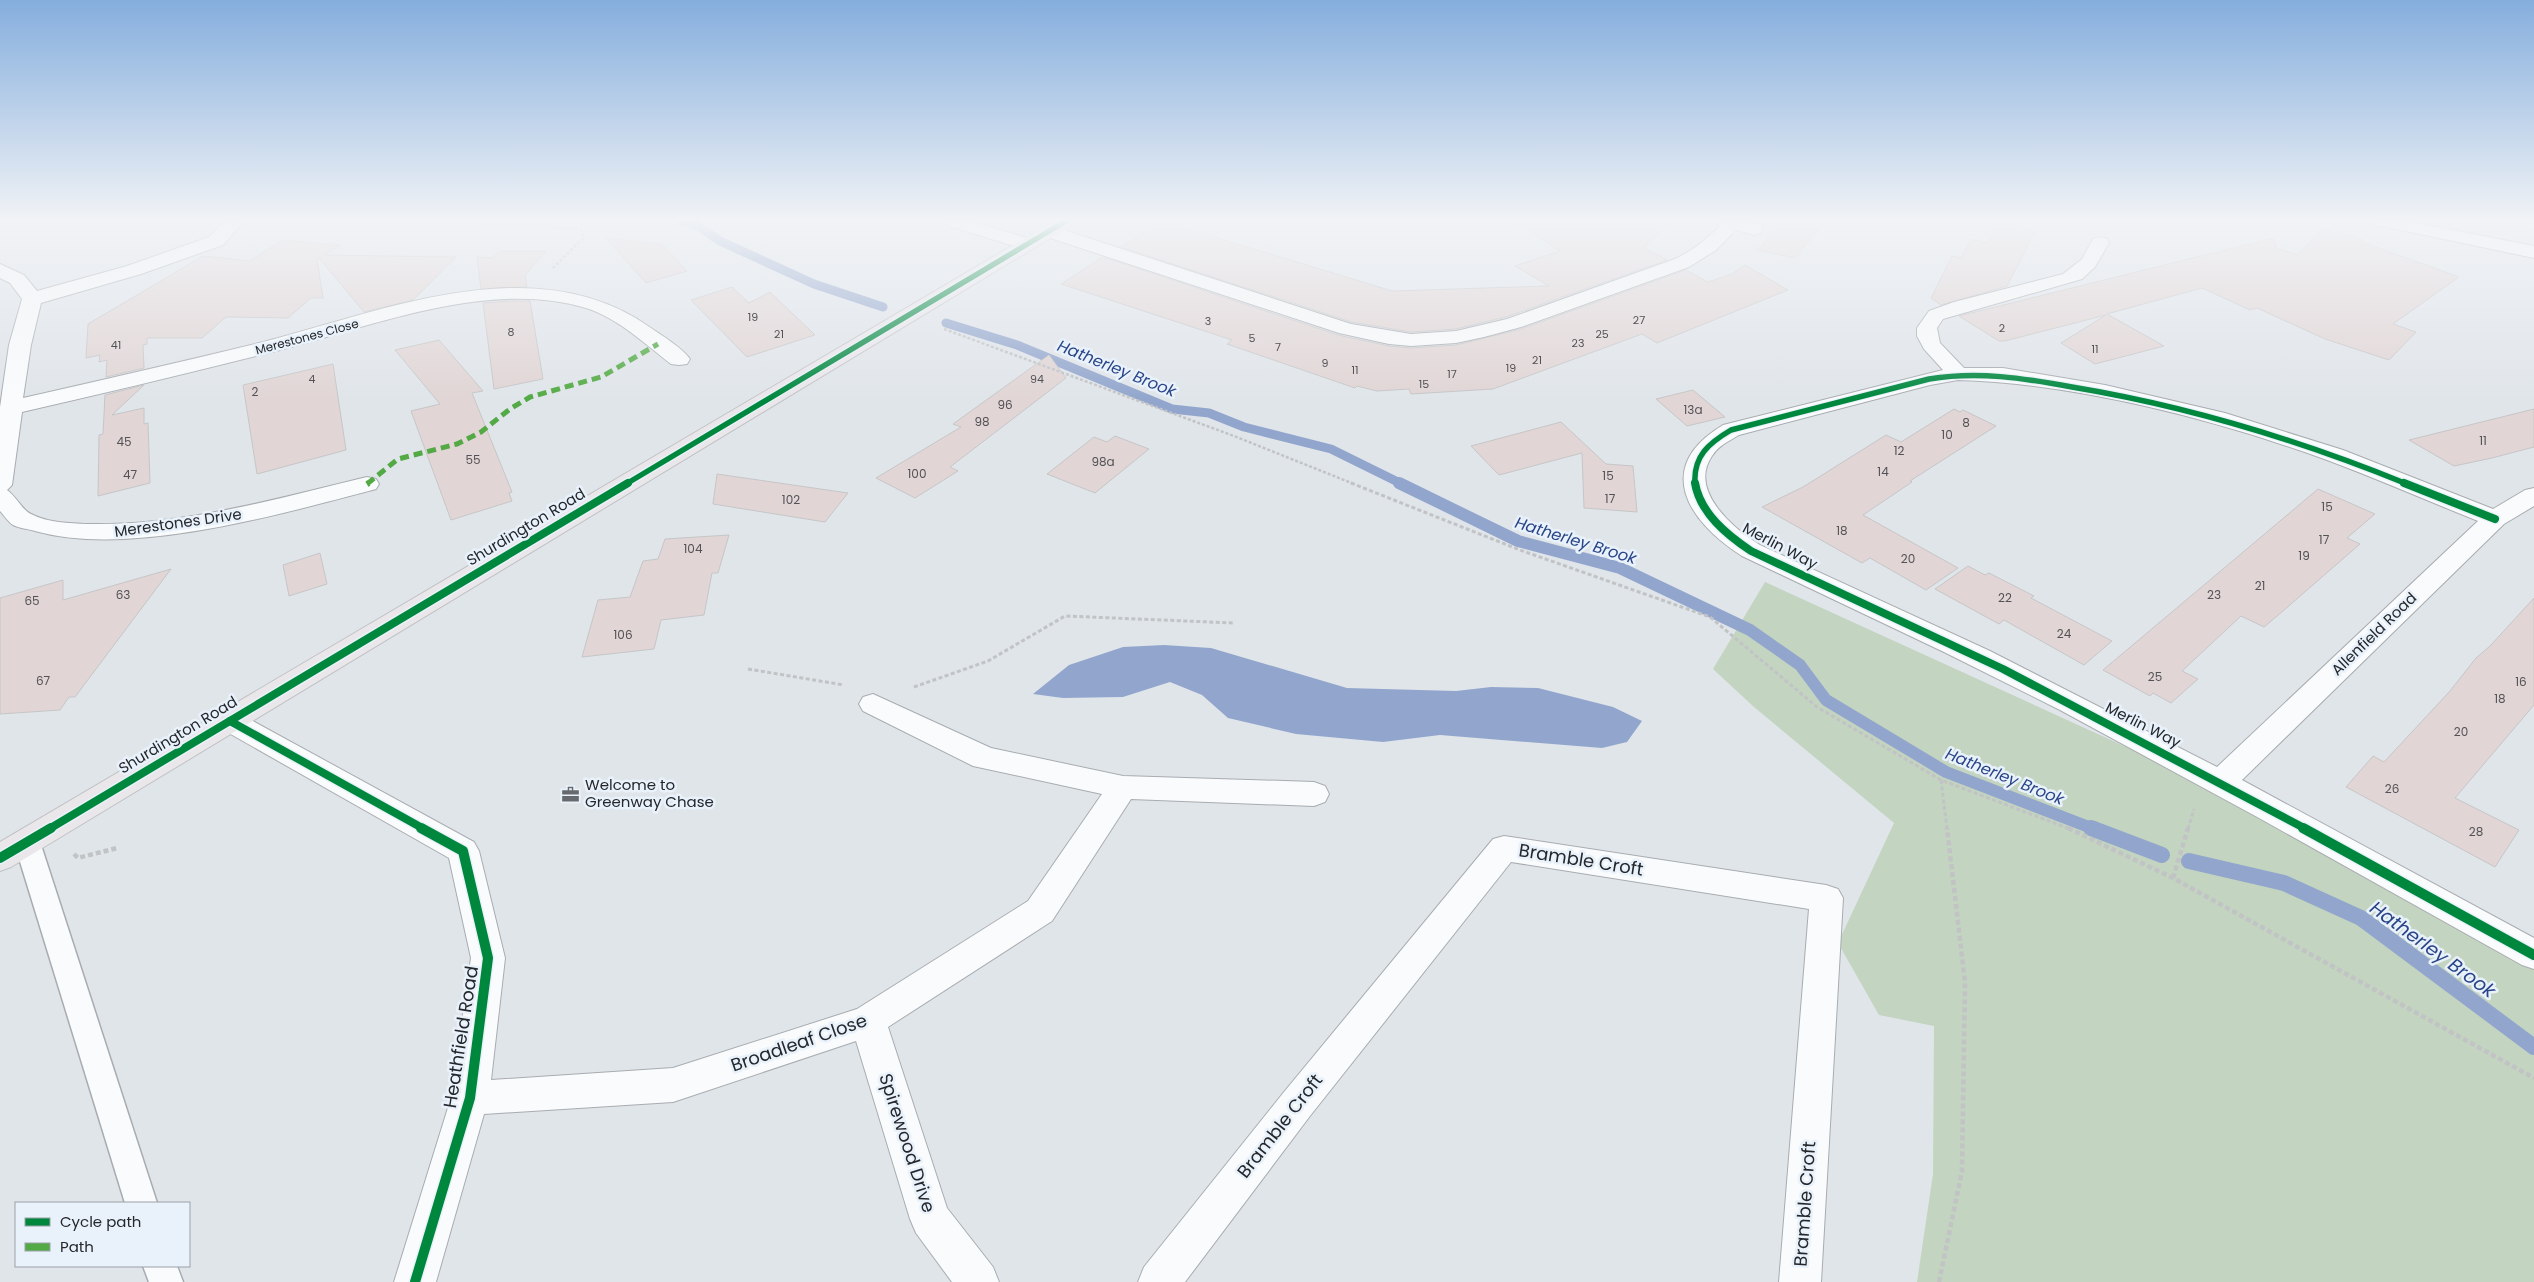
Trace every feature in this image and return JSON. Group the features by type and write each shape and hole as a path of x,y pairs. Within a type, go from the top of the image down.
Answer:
{"main road":[{"name":"Shurdington Road","path":"0,858 964,281"}],"street":[{"path":"18,281 32,298"},
{"path":"32,298 95,281"},
{"path":"1211,281 1346,329 1388,338 1434,339 1477,334 1514,323 1632,281"},
{"path":"1958,374 1930,345 1926,328 1936,315 1961,306 2059,281"},
{"name":"Merestones Close","path":"11,408 328,332 418,306 474,297 526,294 571,299 608,310 679,359"},
{"path":"0,485 2,458 20,345 32,298"},
{"name":"Merlin Way","path":"2495,519 2335,455 2217,418 2043,380 2003,374 1958,374 1929,378 1731,430 1708,444 1699,456 1694,469 1692,483 1697,496 1720,528 1759,554 2002,669 2213,777 2534,955"},
{"name":"Merestones Drive","path":"0,496 2,504 10,513 38,527 60,532 106,533 234,515 367,484"},
{"name":"Allenfield Road","path":"2213,777 2495,519 2534,495"},
{"path":"873,704 984,758 1123,787 1314,794"},
{"name":"Heathfield Road","path":"230,721 463,851 488,958 470,1098 415,1282"},
{"name":"Broadleaf Close","path":"470,1098 673,1085 868,1021 1040,911 1123,787"},
{"name":"Bramble Croft","path":"1159,1282 1297,1104 1504,848 1826,898 1800,1282"},
{"name":"Spirewood Drive","path":"868,1021 930,1218 978,1282"}],"lane":[{"path":"27,842 141,1202"},
{"path":"160,1267 166,1282"}],"path":[{"path":"526,294 539,281"},
{"path":"906,315 1234,436 1520,550 1710,617 1817,708 1941,780 2066,827 2173,878 2534,1078"},
{"path":"913,687 988,662 1065,616 1234,623"},
{"path":"748,669 846,685"},
{"path":"2173,878 2213,777"},
{"path":"1939,1282 1962,1171 1965,982 1941,780"}],"green space":[{"path":"1765,582 2168,766 2534,966 2534,1282 1917,1282 1933,1174 1934,1026 1879,1015 1838,943 1894,823 1754,707 1713,669"}],"water":[{"path":"1164,645 1211,648 1347,688 1456,691 1491,687 1538,688 1613,707 1642,721 1627,742 1602,748 1440,735 1383,742 1296,734 1228,718 1202,695 1170,682 1123,697 1063,698 1033,694 1069,665 1123,647"}],"building":[{"path":"161,281 320,281 323,298 311,298 288,318 226,317 202,338 147,338 147,344 143,345 144,368 106,377 107,360 99,362 100,355 86,358 88,324"},
{"path":"338,281 432,281 413,300 364,312"},
{"path":"480,281 526,281 527,287 481,289"},
{"path":"1066,281 1175,281 1338,335 1389,346 1411,348 1456,345 1521,329 1656,281 1772,281 1788,290 1657,343 1642,334 1493,389 1411,394 1409,389 1377,391 1357,386 1355,388 1227,344 1232,340 1061,284"},
{"path":"1225,281 1359,281 1392,291 1549,286 1540,281 1608,281 1506,317 1456,329 1411,332 1351,322"},
{"path":"1940,281 2010,281 2007,286 1941,305 1931,298"},
{"path":"2101,281 2454,281 2393,324 2416,332 2389,360 2325,339 2257,308 2250,310 2202,288 2107,314 2164,346 2095,364 2061,343 2106,315 2005,341 1999,341 1959,316"},
{"path":"732,287 749,303 770,292 815,335 747,357 691,300"},
{"path":"530,301 543,379 494,389 483,303"},
{"path":"439,340 483,391 472,393 512,492 509,493 512,501 451,520 411,411 440,404 395,350"},
{"path":"1049,355 1066,378 950,467 958,471 915,498 876,478 961,427 953,424"},
{"path":"333,364 346,450 257,474 243,385"},
{"path":"144,385 112,415 144,408 144,424 148,423 150,483 98,496 99,435 103,434 105,395"},
{"path":"1693,390 1725,417 1687,426 1656,399"},
{"path":"1954,409 1960,412 1963,410 1996,426 1910,481 1912,482 1863,515 1958,568 1926,590 1870,558 1862,563 1762,507 1803,487 1886,435 1901,442"},
{"path":"2534,409 2534,447 2492,458 2454,466 2409,440"},
{"path":"1561,422 1606,464 1633,466 1637,512 1584,508 1582,453 1499,475 1471,446"},
{"path":"1115,436 1149,449 1095,493 1047,474 1094,437 1107,442"},
{"path":"717,474 848,493 825,522 713,504"},
{"path":"2318,489 2375,514 2347,538 2360,544 2264,627 2241,616 2182,671 2198,679 2171,703 2153,693 2150,696 2103,670"},
{"path":"729,535 718,573 712,573 704,615 661,620 654,649 582,657 598,600 630,597 643,561 658,559 665,539"},
{"path":"320,553 327,584 289,596 283,565"},
{"path":"1968,566 1985,575 1989,573 2034,596 2031,598 2112,641 2084,665 2004,620 1999,624 1935,589"},
{"path":"171,569 75,697 69,697 60,710 0,714 0,598 63,580 63,600"},
{"path":"2534,598 2534,705 2455,798 2519,830 2495,867 2346,787 2373,756 2384,762 2450,691 2476,658 2490,646"}],"waterway":[{"name":"Hatherley Brook","path":"807,281 883,307"},
{"name":"Hatherley Brook","path":"946,323 1017,345 1172,409 1209,413 1244,427 1331,449 1402,484"},
{"name":"Hatherley Brook","path":"1399,483 1518,541 1620,568 1750,630 1800,665 1826,700 1946,772 2094,829"},
{"name":"Hatherley Brook","path":"2091,828 2162,855"},
{"name":"Hatherley Brook","path":"2189,861 2284,883 2361,918 2534,1047"}],"marked path":[{"path":"367,484 398,459 457,444 481,432 510,409 530,397 601,377 658,344"}],"cycle path":[{"path":"0,858 966,281"},
{"path":"2495,519 2335,455 2217,418 2105,392 2003,375 1958,374 1929,379 1731,430 1715,439 1704,450 1697,461 1694,473 1695,485 1708,512 1719,526 1751,551 1956,646 2070,703 2270,809 2534,955"},
{"path":"230,721 463,851 488,958 470,1098 415,1282"}],"place":[{"name":"Welcome to Greenway Chase","path":"571,794"}]}
